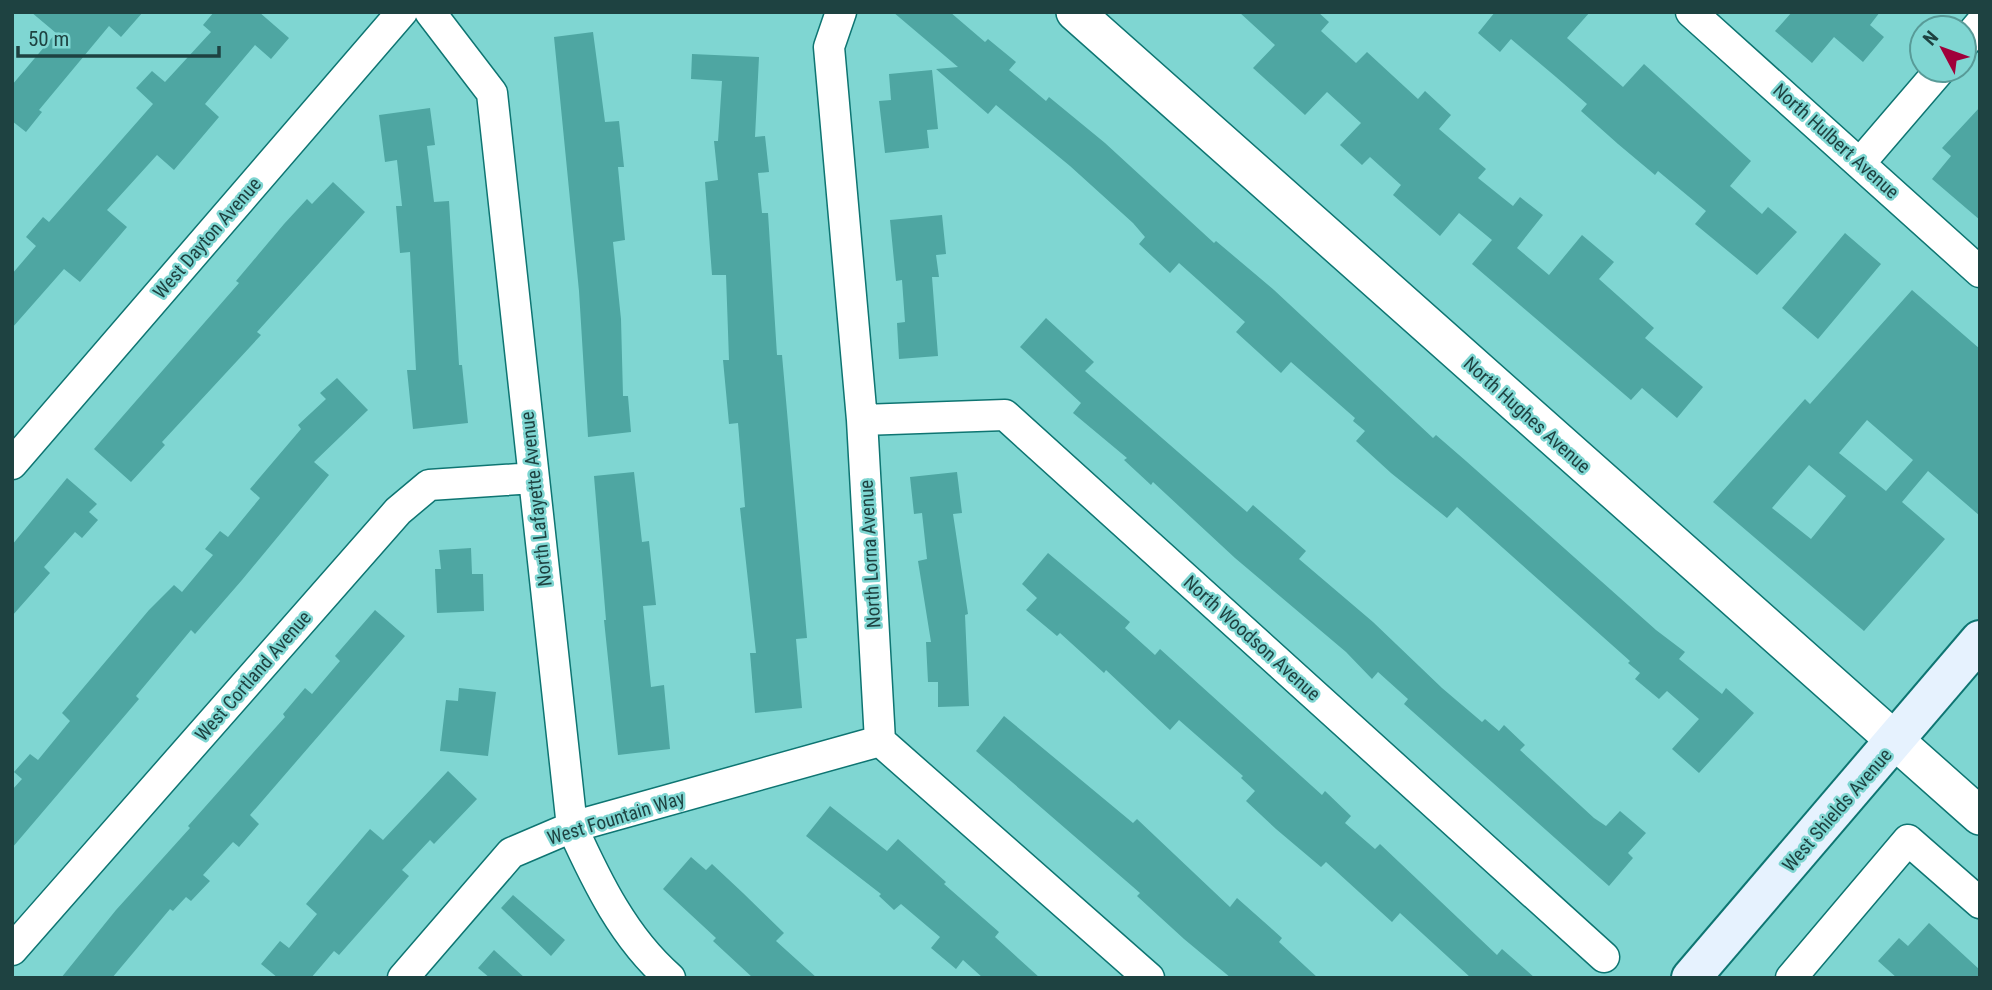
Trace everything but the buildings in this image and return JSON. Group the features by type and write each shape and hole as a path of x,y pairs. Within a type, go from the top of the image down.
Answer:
{"main road":[{"name":"West Shields Avenue","path":"1691,978 1895,743 1980,640"}],"street":[{"name":"West Dayton Avenue","path":"12,464 402,12"},
{"name":"North Lafayette Avenue","path":"430,12 492,93 572,828 601,891 650,961 670,978"},
{"name":"North Lorna Avenue","path":"841,12 829,47 862,420 880,741"},
{"name":"North Hughes Avenue","path":"1075,12 1980,816"},
{"name":"North Hulbert Avenue","path":"1691,12 1861,162 1980,272"},
{"path":"1861,162 1928,84"},
{"name":"North Woodson Avenue","path":"862,420 1005,415 1604,957"},
{"name":"West Cortland Avenue","path":"12,950 398,511 429,485 534,478"},
{"path":"880,741 1149,978"},
{"name":"West Fountain Way","path":"403,978 511,853 572,828 880,741"},
{"path":"1791,978 1908,840 1980,902"}]}
